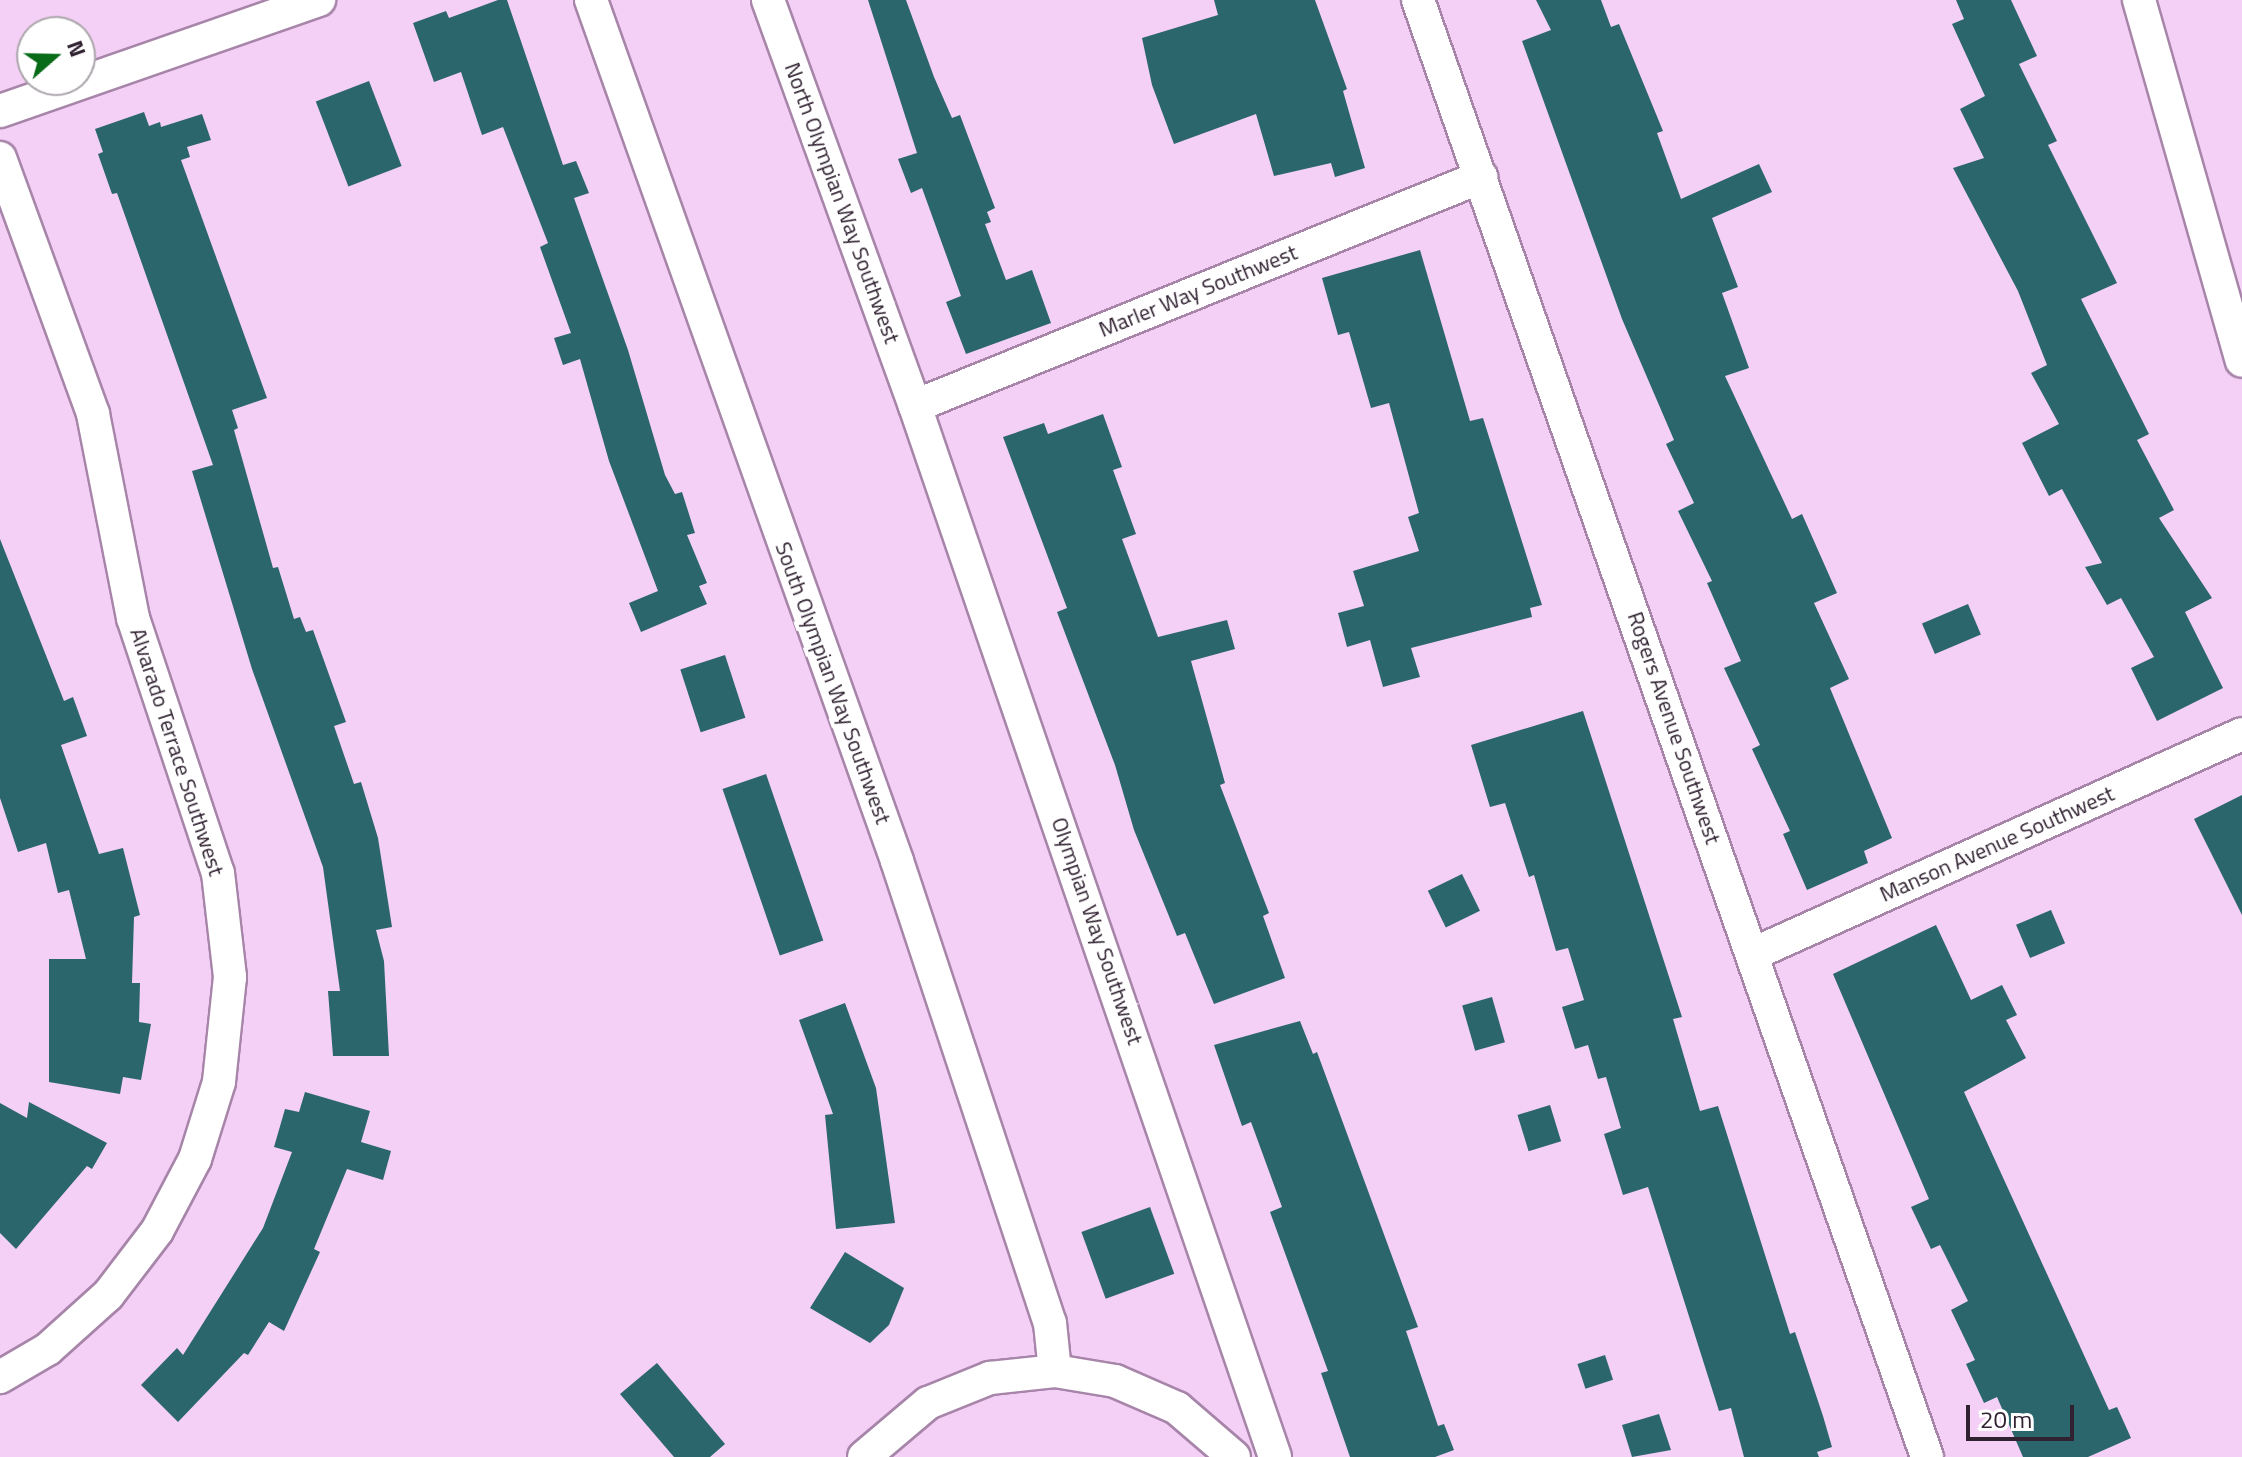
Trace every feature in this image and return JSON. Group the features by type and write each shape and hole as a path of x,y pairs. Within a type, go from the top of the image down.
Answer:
{"street":[{"path":"0,111 319,0"},
{"name":"South Olympian Way Southwest","path":"591,0 897,861 1050,1323 1055,1371"},
{"name":"North Olympian Way Southwest","path":"768,0 915,406"},
{"name":"Rogers Avenue Southwest","path":"1418,0 1927,1457"},
{"path":"2139,0 2242,361"},
{"name":"Alvarado Terrace Southwest","path":"0,158 93,414 133,618 218,873 230,977 219,1082 195,1159 157,1231 108,1295 48,1349 0,1377"},
{"name":"Marler Way Southwest","path":"915,406 1481,177"},
{"name":"Olympian Way Southwest","path":"915,406 1275,1457"},
{"name":"Manson Avenue Southwest","path":"1753,954 2242,734"},
{"path":"864,1457 928,1403 990,1378 1055,1371 1115,1381 1177,1408 1234,1457"}],"building":[{"path":"498,0 507,0 563,165 576,161 589,193 574,198 628,350 665,475 675,494 682,492 695,533 687,535 707,583 699,586 707,604 641,632 629,603 658,591 609,461 580,359 563,365 554,338 571,333 540,247 548,243 503,127 482,135 461,72 434,82 413,23 446,11 449,18"},
{"path":"868,0 906,0 934,77 952,118 960,115 995,208 987,212 991,222 985,224 1006,280 1032,270 1051,323 966,354 946,302 961,296 922,188 911,193 898,159 917,153"},
{"path":"1214,0 1315,0 1347,89 1343,91 1365,168 1335,177 1331,163 1274,176 1256,114 1174,144 1152,85 1142,38 1218,15"},
{"path":"1536,0 1601,0 1611,27 1619,24 1663,131 1657,133 1681,199 1759,164 1772,192 1712,218 1738,287 1722,293 1749,368 1725,376 1792,519 1802,514 1837,593 1814,603 1849,679 1830,688 1892,838 1864,851 1868,863 1807,890 1783,834 1790,831 1752,749 1760,745 1724,668 1741,661 1707,583 1712,581 1678,511 1694,503 1666,444 1674,440 1622,319 1522,41 1551,30"},
{"path":"1956,0 2011,0 2037,56 2019,64 2057,141 2048,145 2117,283 2081,299 2149,434 2137,440 2174,510 2159,518 2212,598 2185,612 2223,688 2157,721 2131,668 2154,657 2121,598 2107,605 2085,567 2102,563 2062,489 2049,496 2022,443 2059,424 2031,373 2047,365 2018,291 1953,168 1984,158 1960,109 1985,96 1952,24 1964,19"},
{"path":"369,81 402,166 348,186 316,101"},
{"path":"144,112 149,126 160,122 161,127 202,114 211,140 187,147 190,157 181,160 267,398 232,410 238,428 234,430 273,568 278,567 294,619 300,617 306,632 313,630 346,722 334,726 354,784 361,782 378,838 392,927 376,930 384,961 389,1056 333,1056 328,991 340,991 323,867 252,669 192,471 213,465 117,193 112,194 98,154 103,152 95,129"},
{"path":"1420,250 1470,421 1483,418 1542,605 1530,608 1532,617 1411,648 1420,677 1383,687 1370,640 1347,647 1338,613 1364,606 1353,571 1419,551 1408,517 1419,513 1389,403 1371,408 1349,332 1338,335 1322,278"},
{"path":"1103,414 1122,467 1113,470 1136,534 1122,539 1158,637 1227,620 1235,649 1191,661 1225,783 1220,785 1269,913 1263,916 1285,978 1214,1004 1185,933 1177,936 1134,830 1115,765 1057,612 1067,608 1003,437 1044,423 1048,434"},
{"path":"0,539 64,701 73,697 87,736 61,745 99,854 123,848 140,915 134,917 132,983 140,983 139,1022 151,1024 141,1080 123,1077 120,1094 49,1082 49,959 86,959 69,890 58,893 46,843 18,852 0,798"},
{"path":"1968,604 1981,634 1935,654 1922,624"},
{"path":"725,655 745,718 701,732 680,670"},
{"path":"1583,711 1682,1017 1673,1019 1700,1111 1718,1106 1790,1334 1795,1332 1823,1416 1832,1447 1817,1452 1819,1457 1744,1457 1731,1408 1719,1411 1648,1187 1623,1195 1604,1134 1621,1128 1606,1077 1598,1079 1588,1045 1575,1049 1562,1007 1584,1000 1568,948 1556,951 1534,875 1529,877 1505,803 1490,807 1471,745"},
{"path":"766,774 823,940 780,955 723,789"},
{"path":"2242,795 2242,915 2194,819"},
{"path":"1462,874 1480,911 1446,928 1428,891"},
{"path":"2051,910 2065,943 2030,958 2016,925"},
{"path":"1936,925 1971,1000 2002,985 2017,1015 2006,1020 2026,1058 1964,1092 2109,1410 2117,1407 2131,1438 2088,1457 2023,1457 1997,1397 1984,1403 1966,1364 1975,1360 1951,1310 1968,1301 1940,1245 1931,1249 1911,1207 1929,1199 1833,974"},
{"path":"1492,997 1505,1042 1475,1051 1462,1006"},
{"path":"845,1003 876,1088 895,1223 836,1229 825,1115 833,1114 799,1020"},
{"path":"1300,1021 1313,1054 1317,1052 1418,1327 1406,1331 1438,1426 1444,1424 1454,1450 1435,1457 1350,1457 1321,1373 1328,1371 1270,1212 1282,1207 1251,1122 1242,1126 1214,1045"},
{"path":"305,1092 370,1111 361,1142 391,1151 383,1180 347,1169 314,1249 320,1252 284,1331 269,1322 248,1355 244,1353 178,1422 141,1385 177,1348 183,1355 263,1228 292,1152 274,1147 285,1109 299,1112"},
{"path":"29,1102 107,1143 92,1169 87,1166 16,1249 0,1233 0,1103 27,1118"},
{"path":"1550,1105 1561,1141 1529,1151 1517,1115"},
{"path":"1150,1207 1174,1274 1106,1299 1081,1232"},
{"path":"845,1252 904,1288 889,1325 870,1343 810,1308"},
{"path":"1605,1355 1613,1380 1585,1389 1577,1364"},
{"path":"657,1363 725,1444 710,1457 674,1457 620,1394"},
{"path":"1659,1414 1671,1450 1632,1457 1622,1425"}]}
